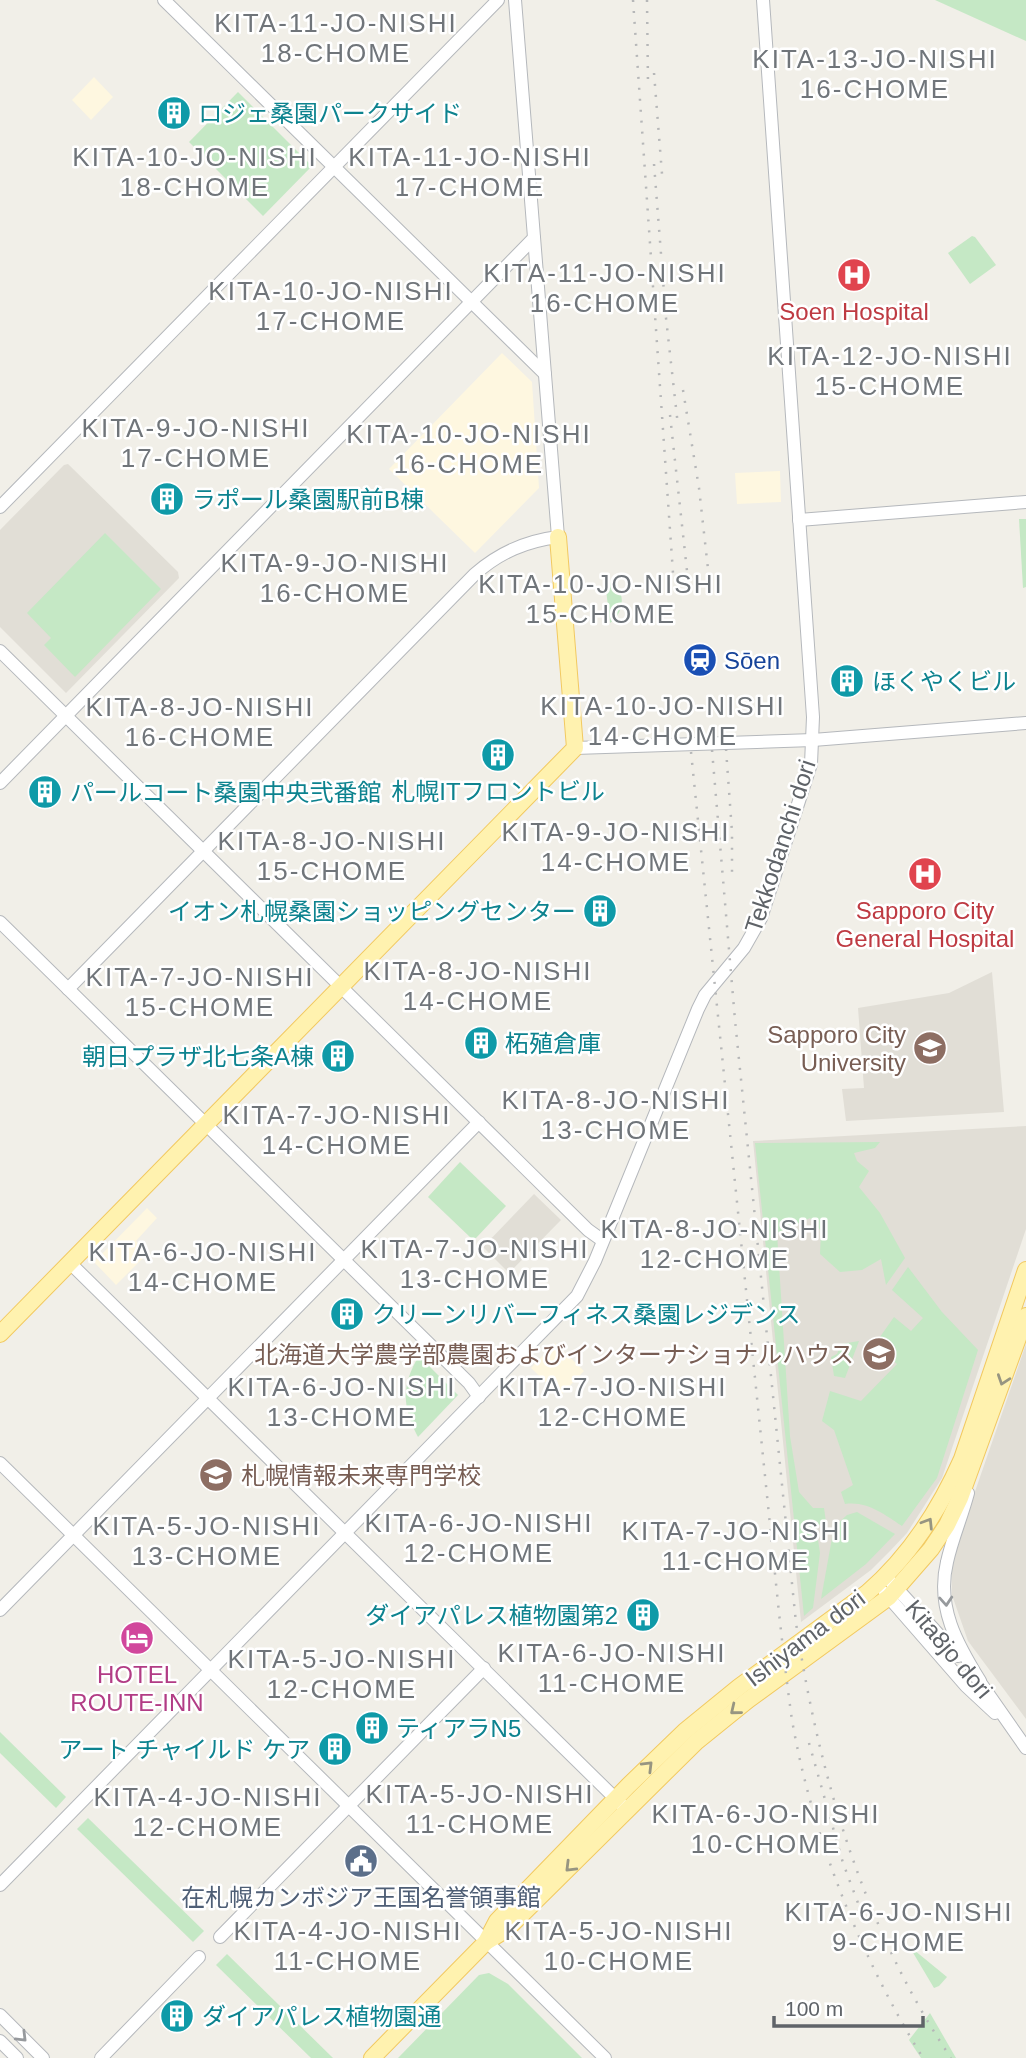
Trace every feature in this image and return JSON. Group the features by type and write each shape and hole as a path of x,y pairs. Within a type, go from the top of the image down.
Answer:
{"main road":[{"path":"0,1334 575,748 558,537"},
{"name":"Ishiyama dori","path":"621,1804 685,1731 881,1580 918,1539 949,1489 962,1459 1026,1270"},
{"name":"Ishiyama dori","path":"372,2058 486,1941 497,1921 621,1804 748,1700 893,1593 917,1567 947,1525 974,1463 1026,1315"}],"street":[{"path":"164,0 545,374"},
{"path":"0,507 498,0"},
{"path":"68,989 485,565 497,556 528,542 558,537 515,0"},
{"name":"Tekkodanchi dori","path":"0,1885 577,1296 698,1009 705,995 744,948 761,918 811,764 813,740 763,0"},
{"path":"0,782 534,238"},
{"path":"799,520 1026,502"},
{"path":"0,651 588,1230 602,1240"},
{"path":"575,748 813,740 1026,723"},
{"path":"0,922 469,1383 479,1397"},
{"path":"0,1610 479,1122"},
{"path":"70,1263 621,1804"},
{"path":"0,1463 605,2058"},
{"path":"974,1463 968,1495 946,1564 945,1602 958,1645 980,1681"},
{"name":"Kita8jo dori","path":"881,1580 980,1681 1008,1726"},
{"name":"Kita8jo dori","path":"893,1593 966,1686 1008,1726 1026,1748"},
{"path":"220,1937 484,1668"},
{"path":"101,2058 199,1958"},
{"path":"0,2015 43,2058"},
{"path":"0,2041 17,2058"}],"shaded area":[{"path":"94,77 113,97 91,120 72,100"},
{"path":"502,353 532,382 539,488 475,553 389,469"},
{"path":"68,464 178,572 179,578 66,693 0,627 0,530"},
{"path":"780,471 781,502 737,504 735,473"},
{"name":"Sapporo City University","path":"992,972 1004,1112 846,1121 842,1089 864,1088 858,1008 949,993"},
{"name":"北海道大学農学部農園およびインターナショナルハウス","path":"1026,1126 1026,1229 942,1478 907,1533 890,1551 871,1570 801,1622 753,1141"},
{"path":"534,1194 561,1220 509,1273 483,1247"},
{"path":"147,1208 157,1218 136,1241 148,1253 116,1285 94,1262"},
{"path":"555,1343 584,1371 560,1396 531,1368"},
{"path":"1026,1344 1026,1719 968,1641 952,1595 952,1558"}],"green space":[{"path":"935,0 1026,0 1026,41"},
{"path":"238,92 312,166 263,216 189,142"},
{"path":"972,236 996,265 970,284 948,253"},
{"path":"1019,519 1026,519 1026,587 1023,588"},
{"path":"105,533 161,589 75,677 44,645 51,638 27,613"},
{"path":"605,581 617,588 622,599 619,612 610,623"},
{"path":"880,1142 875,1148 854,1153 857,1161 869,1171 859,1187 880,1213 905,1258 886,1285 881,1259 862,1270 840,1272 820,1254 821,1231 810,1218 777,1233 790,1436 799,1492 813,1508 824,1508 826,1522 816,1526 820,1553 813,1608 804,1616 755,1143"},
{"path":"460,1162 506,1206 476,1238 471,1238 428,1197"},
{"path":"908,1267 942,1312 978,1350 937,1478 902,1526 868,1506 845,1504 841,1492 853,1485 834,1430 822,1421 830,1391 861,1401 897,1364 875,1344 894,1317 911,1331 923,1318 892,1290"},
{"path":"859,1341 845,1378 834,1376 831,1357 837,1354 841,1344"},
{"path":"419,1356 458,1395 418,1437 409,1416 406,1396 409,1377"},
{"path":"857,1512 895,1534 866,1564 821,1599 834,1527 847,1515"},
{"path":"0,1732 66,1797 56,1808 0,1753"},
{"path":"88,1818 204,1931 193,1942 77,1829"},
{"path":"912,1951 947,1977 939,1986 934,1988"},
{"path":"227,1954 333,2058 311,2058 216,1965"},
{"path":"489,1973 508,1984 582,2058 398,2058 479,1975"},
{"path":"930,2013 956,2058 921,2058 909,2040"}],"railway":[{"path":"633,0 673,573"},
{"path":"647,0 648,84"},
{"path":"654,73 662,174"},
{"path":"654,164 678,426"},
{"path":"683,390 699,488 708,569"},
{"path":"670,415 687,571"},
{"path":"726,749 732,832 732,878"},
{"path":"712,750 735,1020 796,1623 806,1680 832,1794 870,1904 920,2009 951,2058"},
{"path":"691,752 792,1720 812,1808 842,1895 879,1979 923,2058"},
{"path":"809,1743 843,1863 864,1919"}],"place":[{"name":"ロジェ桑園パークサイド","path":"174,113"},
{"name":"Soen Hospital","path":"854,275"},
{"name":"ラポール桑園駅前B棟","path":"167,499"},
{"name":"Sōen","path":"700,660"},
{"name":"ほくやくビル","path":"847,681"},
{"name":"札幌ITフロントビル","path":"498,755"},
{"name":"パールコート桑園中央弐番館","path":"45,792"},
{"name":"Sapporo City General Hospital","path":"925,874"},
{"name":"イオン札幌桑園ショッピングセンター","path":"600,911"},
{"name":"柘殖倉庫","path":"481,1043"},
{"name":"Sapporo City University","path":"930,1048"},
{"name":"朝日プラザ北七条A棟","path":"338,1056"},
{"name":"クリーンリバーフィネス桑園レジデンス","path":"347,1314"},
{"name":"北海道大学農学部農園およびインターナショナルハウス","path":"879,1354"},
{"name":"札幌情報未来専門学校","path":"216,1475"},
{"name":"ダイアパレス植物園第2","path":"643,1615"},
{"name":"HOTEL ROUTE-INN","path":"137,1638"},
{"name":"ティアラN5","path":"372,1728"},
{"name":"アート チャイルド ケア","path":"335,1749"},
{"name":"在札幌カンボジア王国名誉領事館","path":"361,1861"},
{"name":"ダイアパレス植物園通","path":"177,2016"}],"district":[{"name":"KITA-11-JO-NISHI 18-CHOME","path":"336,38"},
{"name":"KITA-13-JO-NISHI 16-CHOME","path":"875,74"},
{"name":"KITA-10-JO-NISHI 18-CHOME","path":"195,172"},
{"name":"KITA-11-JO-NISHI 17-CHOME","path":"470,172"},
{"name":"KITA-11-JO-NISHI 16-CHOME","path":"605,288"},
{"name":"KITA-10-JO-NISHI 17-CHOME","path":"331,306"},
{"name":"KITA-12-JO-NISHI 15-CHOME","path":"890,371"},
{"name":"KITA-9-JO-NISHI 17-CHOME","path":"196,443"},
{"name":"KITA-10-JO-NISHI 16-CHOME","path":"469,449"},
{"name":"KITA-9-JO-NISHI 16-CHOME","path":"335,578"},
{"name":"KITA-10-JO-NISHI 15-CHOME","path":"601,599"},
{"name":"KITA-10-JO-NISHI 14-CHOME","path":"663,721"},
{"name":"KITA-8-JO-NISHI 16-CHOME","path":"200,722"},
{"name":"KITA-9-JO-NISHI 14-CHOME","path":"616,847"},
{"name":"KITA-8-JO-NISHI 15-CHOME","path":"332,856"},
{"name":"KITA-8-JO-NISHI 14-CHOME","path":"478,986"},
{"name":"KITA-7-JO-NISHI 15-CHOME","path":"200,992"},
{"name":"KITA-8-JO-NISHI 13-CHOME","path":"616,1115"},
{"name":"KITA-7-JO-NISHI 14-CHOME","path":"337,1130"},
{"name":"KITA-8-JO-NISHI 12-CHOME","path":"715,1244"},
{"name":"KITA-7-JO-NISHI 13-CHOME","path":"475,1264"},
{"name":"KITA-6-JO-NISHI 14-CHOME","path":"203,1267"},
{"name":"KITA-6-JO-NISHI 13-CHOME","path":"342,1402"},
{"name":"KITA-7-JO-NISHI 12-CHOME","path":"613,1402"},
{"name":"KITA-6-JO-NISHI 12-CHOME","path":"479,1538"},
{"name":"KITA-5-JO-NISHI 13-CHOME","path":"207,1541"},
{"name":"KITA-7-JO-NISHI 11-CHOME","path":"736,1546"},
{"name":"KITA-6-JO-NISHI 11-CHOME","path":"612,1668"},
{"name":"KITA-5-JO-NISHI 12-CHOME","path":"342,1674"},
{"name":"KITA-5-JO-NISHI 11-CHOME","path":"480,1809"},
{"name":"KITA-4-JO-NISHI 12-CHOME","path":"208,1812"},
{"name":"KITA-6-JO-NISHI 10-CHOME","path":"766,1829"},
{"name":"KITA-6-JO-NISHI 9-CHOME","path":"899,1927"},
{"name":"KITA-4-JO-NISHI 11-CHOME","path":"348,1946"},
{"name":"KITA-5-JO-NISHI 10-CHOME","path":"619,1946"}]}
